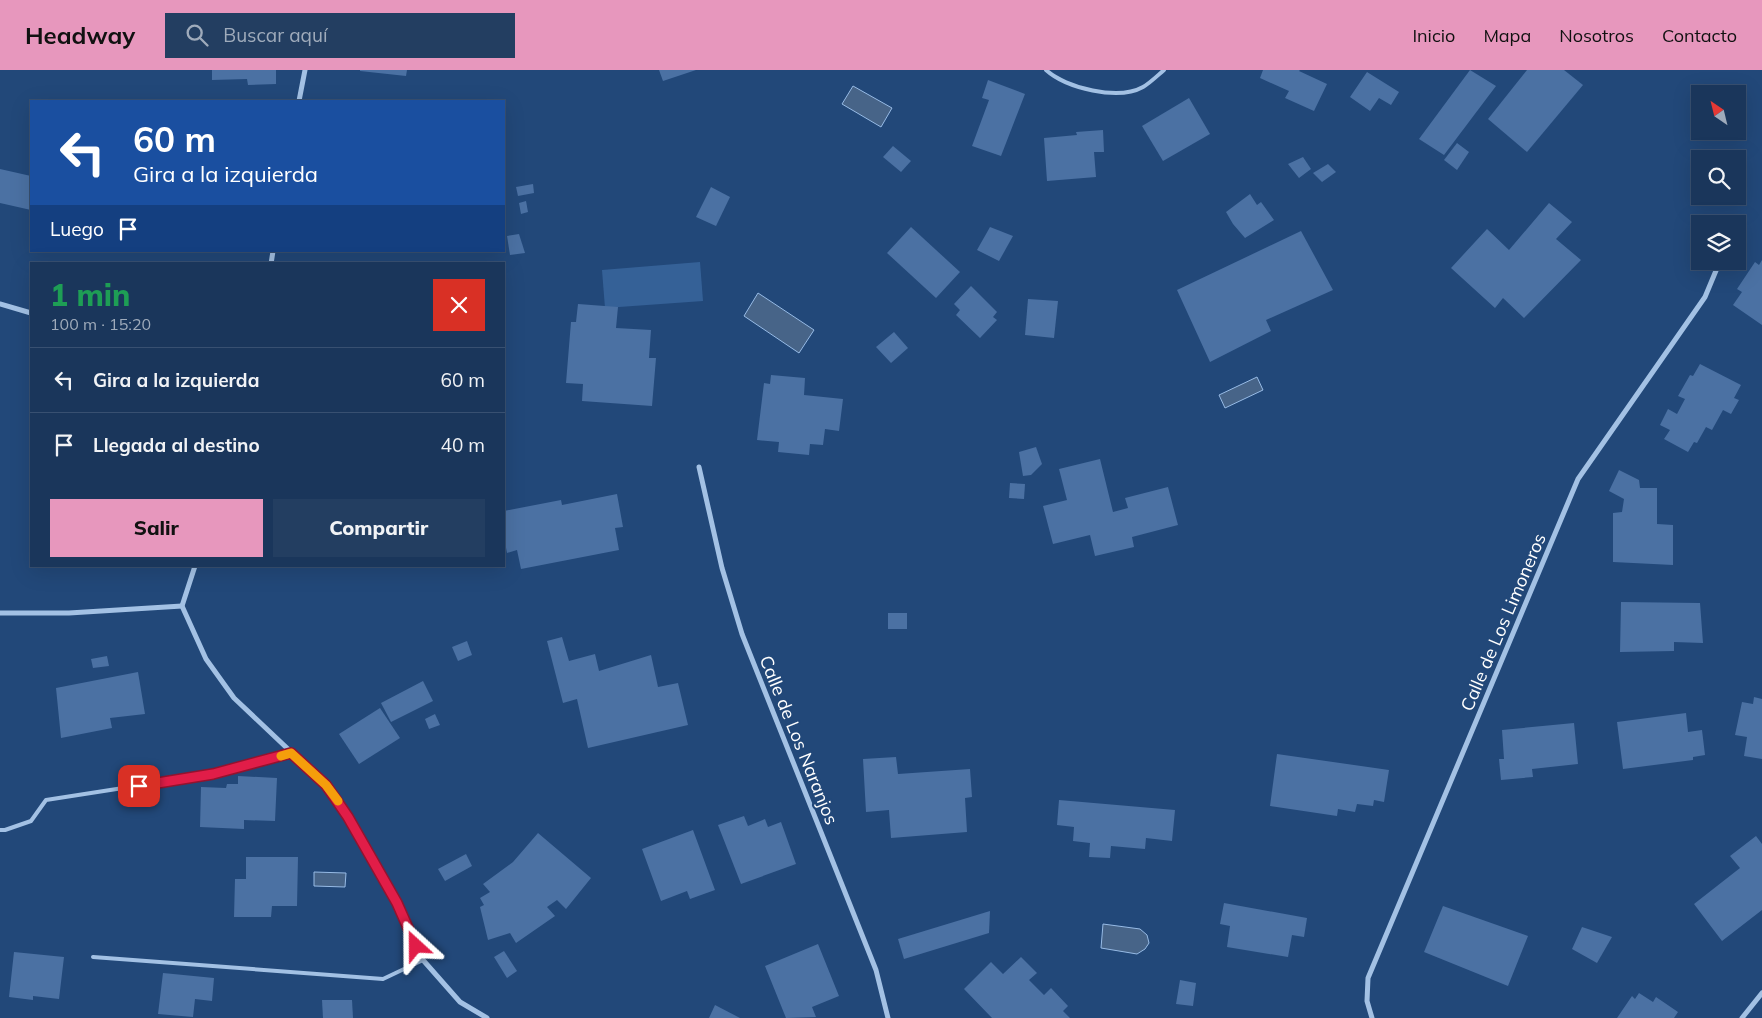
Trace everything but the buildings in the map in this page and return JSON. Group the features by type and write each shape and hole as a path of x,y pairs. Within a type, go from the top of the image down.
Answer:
{"street":[{"path":"299,100 305,70"},
{"name":"Calle de Los Limoneros","path":"1372,1018 1367,1001 1368,978 1578,479 1705,297 1716,270"},
{"path":"0,304 30,314"},
{"name":"Calle de Los Naranjos","path":"699,467 722,568 742,634 876,970 888,1018"},
{"path":"195,567 182,606 206,659 234,698 326,785 348,817 397,903 423,960 460,1002 487,1018"},
{"path":"0,613 69,613 182,606"},
{"path":"1742,1018 1762,993"}],"lane":[{"path":"1046,70 1085,90 1118,93 1142,88 1164,70"},
{"path":"0,830 31,821 46,800 213,774 291,753"},
{"path":"93,957 383,979 423,960"}],"shaded area":[{"path":"853,86 892,108 881,127 842,104"},
{"path":"700,262 703,301 605,308 602,270"},
{"path":"758,293 814,330 799,353 744,316"},
{"path":"1257,377 1263,390 1225,408 1219,395"},
{"path":"314,872 346,873 345,887 314,886"},
{"path":"1103,924 1140,929 1147,935 1149,943 1145,949 1137,954 1101,948"}],"slow traffic":[{"path":"281,756 291,753 326,785 338,801"}],"route":[{"path":"139,786 213,774 291,753 326,785 348,817 397,903 416,946"}]}
